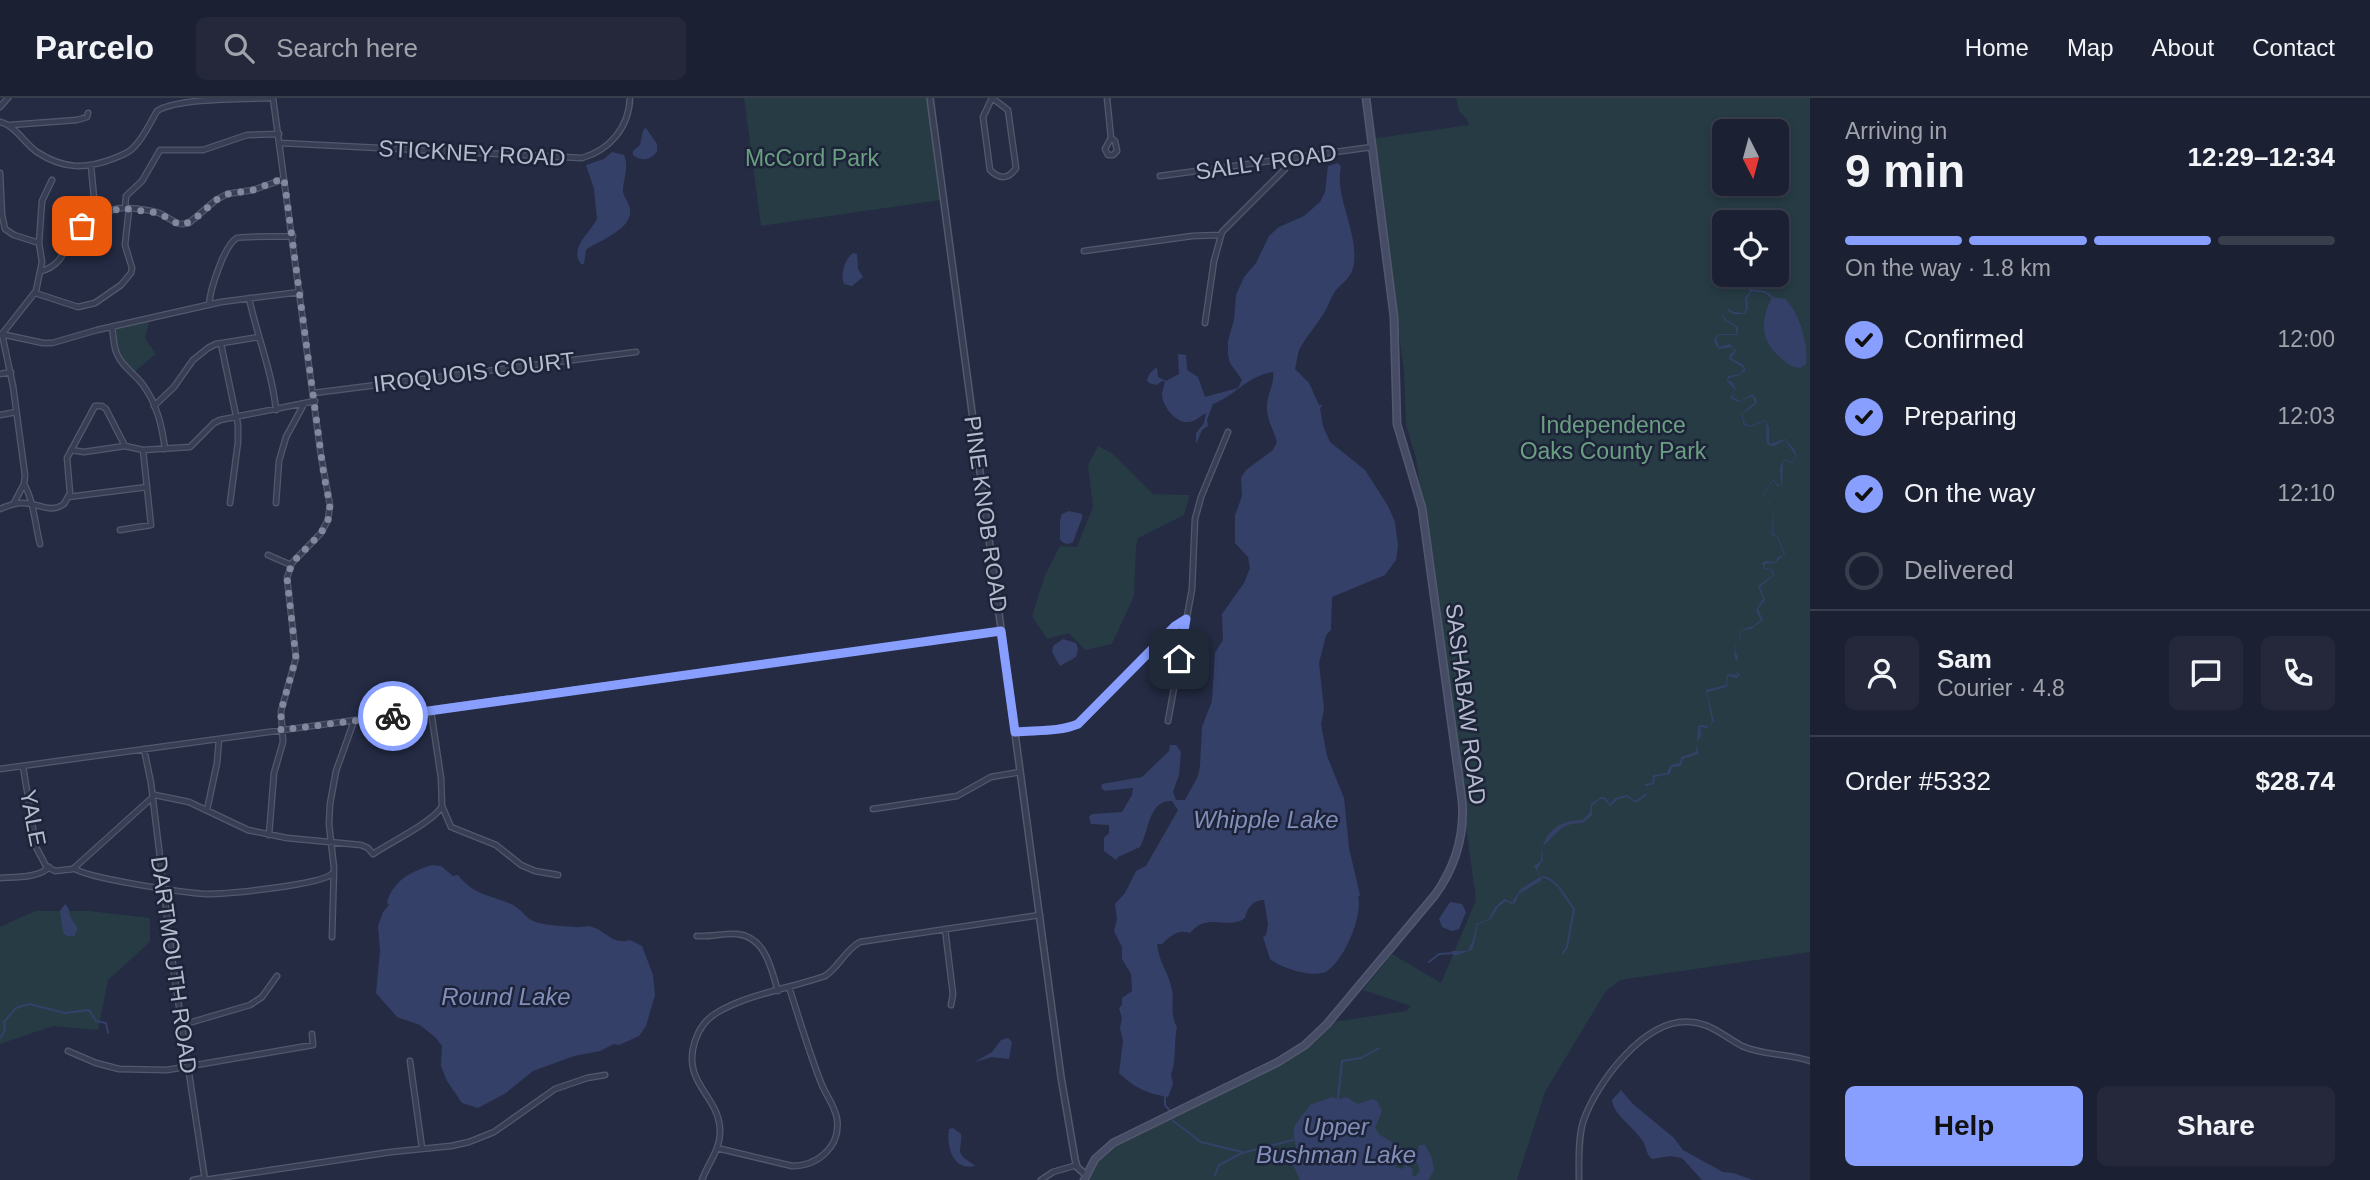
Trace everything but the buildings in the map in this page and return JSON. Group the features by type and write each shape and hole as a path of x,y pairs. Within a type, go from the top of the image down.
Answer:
{"main road":[{"name":"SASHABAW ROAD","path":"1085,1178 1097,1157 1118,1140 1278,1062 1309,1042 1432,898 1447,876 1457,851 1463,815 1460,776 1422,508 1397,424 1395,330 1366,98"}],"street":[{"path":"0,107 8,98"},
{"path":"9,125 34,150 49,159 73,166 91,166 134,148 162,107 191,102 271,98 279,134 330,511 321,533 291,565 287,584 296,658 281,711 282,750 274,773 269,835"},
{"name":"STICKNEY ROAD","path":"280,143 582,158 598,151 617,136 624,126 630,98"},
{"name":"PINE KNOB ROAD","path":"930,98 1061,1077 1077,1165"},
{"path":"992,98 1008,110 1010,121 1016,168 1011,175 1003,178 995,176 990,170 982,117 992,98"},
{"path":"1107,98 1111,138"},
{"path":"0,122 9,125 77,120 87,117 88,113"},
{"path":"35,293 78,307 95,303 121,285 131,274 132,268 125,245 126,196 142,181 162,149 203,150 247,135 279,134"},
{"name":"SALLY ROAD","path":"1160,176 1373,147"},
{"path":"1205,323 1220,235 1285,169 1290,159"},
{"path":"91,166 94,198 103,215"},
{"path":"0,173 5,229 14,236 39,243"},
{"path":"41,271 54,266 60,260 79,229 114,209 159,213 184,225 228,194 253,190 284,178"},
{"path":"1,334 35,293 41,271 39,243 42,201 52,180"},
{"path":"1084,251 1192,236 1220,235"},
{"path":"209,305 216,276 230,245 237,238 293,236"},
{"path":"1,334 46,344 209,305 300,292"},
{"path":"249,298 271,380 276,410"},
{"path":"112,328 119,359 140,380 154,406 165,449"},
{"path":"1,334 11,372 25,475 24,484 14,503"},
{"path":"154,406 174,387 199,353 216,344 259,337"},
{"path":"221,344 236,417 238,442 229,503"},
{"name":"IROQUOIS COURT","path":"313,393 636,352"},
{"path":"0,374 11,372"},
{"path":"71,450 84,452 125,446 143,450 190,447 214,424 314,401"},
{"path":"275,503 279,461 286,437 304,404"},
{"path":"0,509 14,503 32,504 47,509 64,505 70,488 67,462 94,407 106,410 125,446"},
{"path":"0,415 17,412"},
{"path":"1168,721 1192,590 1195,519 1201,497 1228,432"},
{"path":"120,530 151,525 143,450"},
{"path":"24,484 32,504 40,544"},
{"path":"68,497 147,486"},
{"path":"268,555 291,565"},
{"path":"1015,732 1065,728 1078,724 1175,626 1186,619"},
{"path":"0,769 1001,631"},
{"path":"431,711 441,778 442,806 447,822 454,829 496,845 522,865 535,871 558,874"},
{"path":"332,937 333,873 329,815 331,792 354,721"},
{"path":"207,810 219,739"},
{"name":"DARTMOUTH ROAD","path":"144,749 205,1179"},
{"name":"YALE","path":"23,766 36,847 49,867"},
{"path":"873,809 957,796 984,779 1020,772"},
{"path":"0,878 39,874 49,867 55,871 65,871 74,867 152,795 177,798 240,827 269,835 361,845 373,853 431,819 442,806"},
{"path":"74,867 79,872 100,877 201,893 236,892 307,883 330,877 333,873"},
{"path":"702,1180 717,1148 720,1131 716,1113 693,1070 692,1050 705,1022 718,1012 829,974 849,950 860,942 1040,915"},
{"path":"945,929 953,994 951,1005"},
{"path":"697,936 737,934 755,941 768,959 778,991"},
{"path":"182,1025 250,1005 262,997 277,976"},
{"path":"717,1148 799,1166 818,1160 834,1140 837,1115 821,1082 789,987"},
{"path":"1579,1180 1582,1124 1594,1096 1610,1074 1644,1038 1661,1027 1682,1021 1706,1025 1743,1046 1764,1053 1810,1061"},
{"path":"68,1051 119,1069 167,1070 313,1045 312,1034"},
{"path":"411,1061 422,1148"},
{"path":"193,1180 472,1141 494,1132 555,1090 606,1074"},
{"path":"1041,1180 1053,1172 1077,1165 1085,1178"}],"green space":[{"name":"McCord Park","path":"744,98 927,98 941,200 761,226"},
{"name":"Independence Oaks County Park","path":"1456,98 1810,98 1810,952 1620,980 1606,991 1545,1092 1517,1180 1087,1180 1100,1159 1112,1148 1286,1061 1308,1046 1332,1022 1406,1011 1411,1006 1363,990 1392,954 1441,983 1476,900 1416,458 1406,425 1404,370 1371,139 1469,125 1459,111"},
{"path":"150,319 145,338 156,354 133,373 119,359 112,328"},
{"path":"1098,446 1113,454 1153,494 1190,495 1184,515 1138,538 1134,596 1112,644 1085,650 1069,633 1047,639 1032,616 1045,575 1060,546 1077,547 1093,507 1088,465"},
{"path":"35,911 89,911 150,918 150,942 108,980 98,1030 53,1026 0,1044 0,927"}],"water":[{"path":"646,128 657,144 657,151 649,158 643,159 633,155 633,151 640,145 643,130"},
{"path":"612,152 624,155 626,168 623,191 630,216 621,229 586,250 584,264 581,264 577,252 597,219 594,189 586,165 604,159"},
{"name":"Whipple Lake","path":"1338,163 1341,167 1341,190 1353,238 1353,269 1334,293 1300,348 1295,369 1309,383 1319,405 1323,405 1320,408 1323,426 1330,442 1365,470 1388,506 1395,522 1398,546 1396,560 1385,575 1332,597 1331,630 1326,635 1319,663 1324,709 1321,724 1327,756 1344,798 1349,848 1360,895 1358,914 1340,957 1322,973 1298,971 1270,959 1263,937 1268,924 1264,900 1254,903 1245,918 1238,921 1204,923 1190,933 1178,933 1162,944 1157,944 1171,984 1177,1027 1171,1074 1173,1084 1168,1097 1141,1089 1119,1073 1123,1041 1119,1008 1122,998 1132,991 1131,974 1122,959 1122,947 1114,931 1117,919 1115,904 1125,893 1136,871 1146,866 1178,810 1172,801 1158,806 1150,818 1140,847 1116,860 1104,851 1104,838 1109,833 1109,825 1091,824 1089,817 1092,814 1122,812 1133,788 1105,791 1101,788 1102,784 1142,777 1169,751 1170,745 1176,745 1181,752 1179,775 1173,792 1176,800 1185,800 1198,776 1202,727 1212,701 1215,653 1223,640 1222,614 1244,583 1250,568 1248,557 1235,543 1235,515 1242,496 1241,478 1246,470 1273,450 1277,442 1267,409 1273,372 1256,377 1213,404 1207,420 1208,426 1202,430 1196,444 1196,433 1204,423 1206,413 1192,421 1177,419 1162,397 1165,382 1157,385 1147,380 1157,367 1158,377 1166,381 1179,374 1178,354 1186,355 1187,370 1198,377 1205,397 1238,388 1242,380 1230,363 1228,341 1234,320 1236,295 1244,277 1256,263 1269,236 1279,227 1304,216 1320,202 1325,192 1328,166"},
{"path":"853,253 857,254 858,269 863,277 852,286 844,284 843,271"},
{"path":"1748,287 1752,291 1747,298 1748,308 1745,314 1733,314 1727,310 1723,314 1725,319 1738,327 1737,335 1719,335 1716,338 1719,347 1730,344 1736,351 1731,358 1745,368 1745,371 1740,375 1729,378 1728,381 1731,381 1736,389 1732,397 1741,401 1753,395 1757,400 1756,404 1742,414 1745,424 1750,426 1765,420 1769,427 1769,444 1785,439 1797,456 1792,463 1786,460 1783,462 1782,484 1778,487 1773,480 1764,494 1767,499 1763,494 1773,479 1779,486 1781,484 1780,468 1783,461 1786,459 1792,462 1796,456 1785,440 1774,446 1768,445 1765,421 1750,427 1744,425 1741,414 1755,402 1752,396 1739,402 1730,398 1735,390 1727,381 1728,376 1741,374 1744,368 1729,359 1734,352 1732,347 1719,349 1714,342 1715,337 1719,334 1736,334 1736,327 1724,320 1722,314 1728,309 1744,313 1745,298 1750,291"},
{"path":"1772,297 1785,299 1799,320 1807,357 1806,364 1800,368 1783,360 1766,337 1765,315"},
{"path":"1069,511 1082,514 1082,518 1073,542 1068,544 1060,540 1060,520 1062,514"},
{"path":"1773,513 1773,534 1778,537 1784,555 1777,537 1772,535"},
{"path":"1784,555 1775,563 1764,564 1765,568 1773,570 1774,575 1760,587 1765,600 1758,609 1763,620 1751,629 1740,631 1741,637 1737,642 1739,631 1761,620 1756,610 1763,599 1758,586 1773,575 1771,570 1764,569 1762,563 1775,562 1778,557"},
{"path":"1063,639 1076,643 1078,649 1076,657 1060,666 1052,652 1053,646"},
{"path":"1734,668 1740,675 1737,678 1728,676 1727,687 1707,692 1714,721 1709,726 1712,721 1706,690 1726,685 1727,674 1738,675"},
{"path":"1698,726 1709,726 1700,727 1698,754 1683,759 1681,766 1672,767 1670,774 1655,777 1654,784 1646,786 1647,791 1645,784 1652,783 1653,775 1667,773 1671,765 1680,763 1681,757 1696,752"},
{"path":"1647,793 1636,803 1627,797 1618,799 1610,806 1604,799 1600,799 1592,806 1592,815 1583,823 1564,827 1543,846 1551,831 1564,823 1582,820 1590,813 1591,804 1601,797 1605,797 1610,804 1615,798 1627,795 1635,801"},
{"path":"1542,850 1543,860 1537,869 1542,880 1519,894 1515,903 1506,901 1498,907 1491,919 1477,925 1472,950 1454,956 1451,951 1468,951 1476,924 1489,919 1495,907 1504,899 1512,902 1521,889 1540,877 1534,866 1541,861"},
{"name":"Round Lake","path":"432,865 441,866 453,876 458,875 477,891 513,905 535,922 558,926 590,926 619,941 630,940 642,946 653,975 655,995 646,1026 639,1036 619,1045 614,1044 600,1051 574,1056 533,1071 506,1093 478,1108 462,1103 447,1081 441,1066 442,1046 436,1038 420,1025 397,1017 376,993 380,951 378,926 389,905 387,903 390,895 404,878"},
{"path":"1450,902 1462,904 1466,912 1459,929 1452,931 1442,927 1439,919"},
{"path":"65,904 77,928 74,936 63,933 60,911"},
{"path":"1008,1038 1012,1042 1009,1059 992,1057 975,1062 992,1052 1001,1040"},
{"path":"1621,1090 1633,1104 1674,1138 1683,1150 1723,1172 1753,1180 1702,1180 1682,1158 1670,1156 1652,1159 1642,1140 1613,1106 1612,1100"},
{"name":"Upper Bushman Lake","path":"1332,1097 1346,1097 1358,1104 1372,1099 1377,1101 1382,1111 1375,1128 1380,1135 1403,1148 1395,1157 1396,1167 1402,1169 1406,1165 1413,1169 1412,1176 1416,1176 1420,1170 1416,1161 1419,1145 1425,1145 1432,1158 1434,1171 1428,1180 1300,1180 1289,1157 1290,1153 1298,1156 1294,1129 1310,1105"},
{"path":"953,1128 961,1134 961,1154 975,1166 961,1165 953,1156 948,1136 949,1129"}],"waterway":[{"path":"1751,290 1765,292 1772,297"},
{"path":"1542,877 1556,884 1574,909 1567,947 1563,953"},
{"path":"1429,962 1439,954 1455,953"},
{"path":"0,1038 5,1030 4,1022 16,1008 29,1004 65,1013 89,1010 96,1021 106,1023 108,1033"},
{"path":"1338,1098 1342,1061 1361,1058 1379,1048"},
{"path":"1165,1097 1165,1105 1170,1111"},
{"path":"1172,1120 1201,1142 1242,1152"},
{"path":"1215,1175 1219,1165 1242,1153 1293,1140"}],"way so far":[{"path":"82,226 120,208 159,213 179,225 184,225 228,194 253,190 284,178 330,511 321,533 298,556 288,571 287,584 296,658 281,711 281,730 393,716"}],"route":[{"path":"393,716 1001,631 1015,732 1042,731 1078,724 1180,621 1186,619 1179,659"}]}
